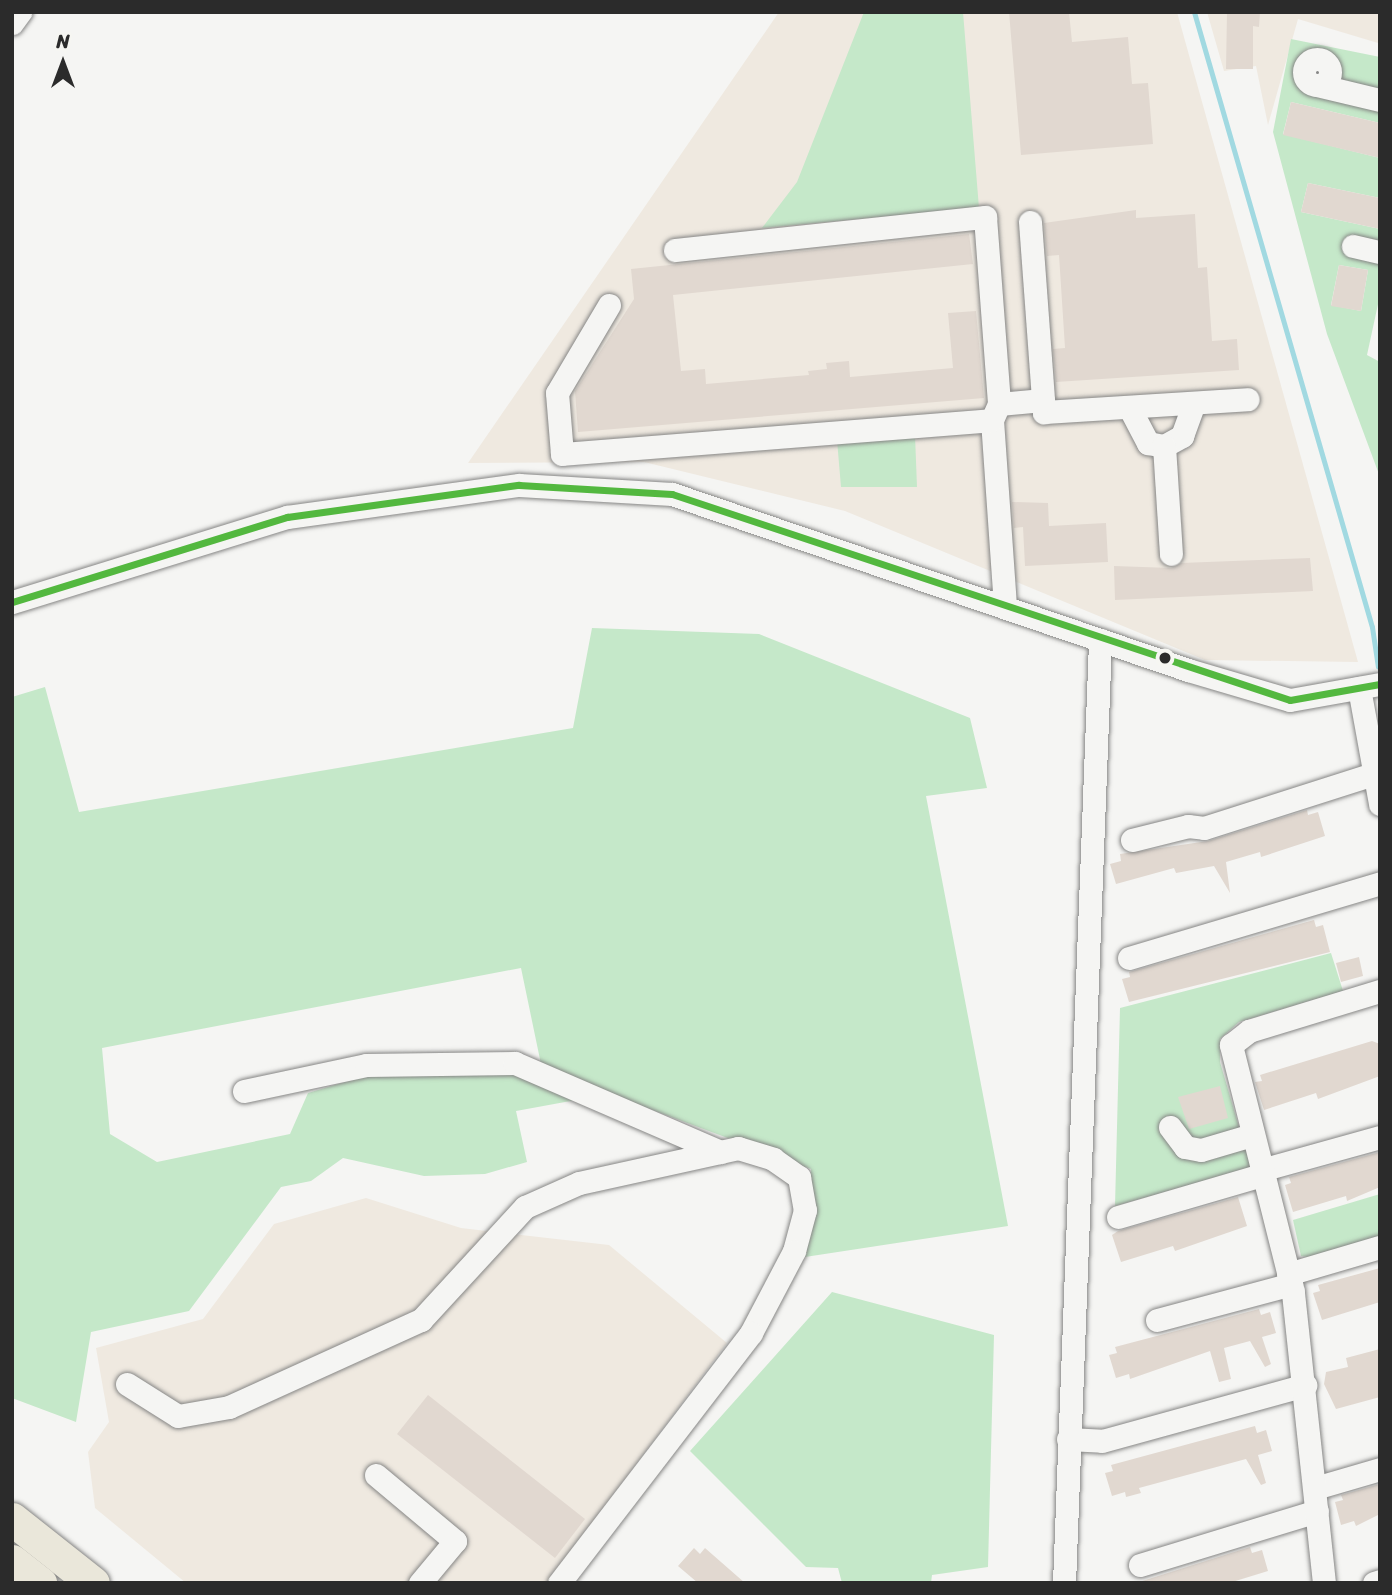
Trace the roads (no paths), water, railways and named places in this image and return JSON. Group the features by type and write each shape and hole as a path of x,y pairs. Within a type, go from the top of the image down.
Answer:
{"highway":[{"path":"12,1519 93,1583"},
{"path":"12,1561 40,1583"}],"street":[{"path":"12,23 20,12"},
{"path":"1317,85 1380,100"},
{"path":"675,250 985,217 1005,608"},
{"path":"1030,222 1044,412 1248,399"},
{"path":"1353,246 1380,252"},
{"path":"609,305 557,393 562,454 995,412 1043,400"},
{"path":"1129,407 1148,443 1164,446 1182,436 1194,403"},
{"path":"1164,446 1171,554"},
{"path":"12,602 287,517 519,485 672,494 1100,640 1290,700 1369,686 1380,804"},
{"path":"1064,1583 1100,640"},
{"path":"1132,840 1188,826 1204,828 1377,773"},
{"path":"1129,958 1380,883"},
{"path":"1324,1583 1305,1385 1290,1279 1231,1045 1249,1031 1380,991"},
{"path":"244,1091 366,1065 515,1063 721,1152"},
{"path":"1170,1128 1185,1147 1201,1150 1252,1135"},
{"path":"1118,1217 1380,1137"},
{"path":"127,1384 178,1416 229,1407 421,1320 525,1207 579,1183 738,1148 773,1159 799,1178 805,1210 794,1251 751,1333 559,1583"},
{"path":"1157,1320 1290,1279 1380,1247"},
{"path":"1068,1439 1102,1441 1305,1385"},
{"path":"1315,1488 1380,1469"},
{"path":"376,1475 455,1541 420,1583"},
{"path":"1140,1565 1317,1511"},
{"path":"1374,1583 1380,1581"}],"waterway":[{"path":"1194,12 1372,627 1378,667"}]}
